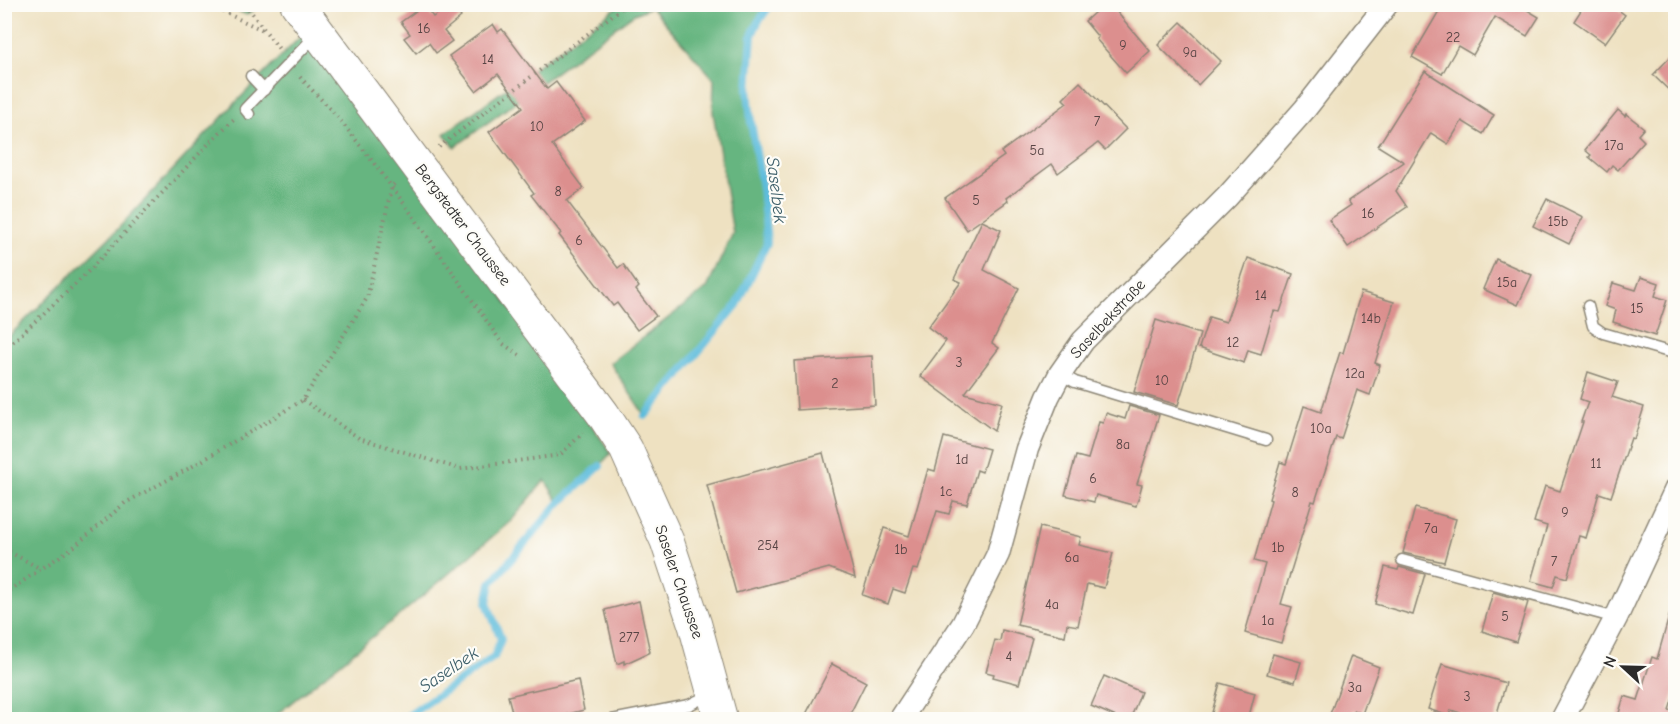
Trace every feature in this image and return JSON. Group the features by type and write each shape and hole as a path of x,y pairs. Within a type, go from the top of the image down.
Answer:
{"main road":[{"name":"Bergstedter Chaussee","path":"297,4 603,414 626,449"},
{"name":"Saseler Chaussee","path":"626,449 667,540 695,625 717,706"}],"street":[{"name":"Saselbekstraße","path":"900,720 963,624 998,554 1027,449 1060,374 1083,341 1227,197 1305,109 1387,4"},
{"path":"1562,720 1669,517 1676,489"}],"lane":[{"path":"247,111 319,32"},
{"path":"251,76 264,90"},
{"path":"1588,306 1593,326 1603,333 1676,354"},
{"path":"1060,374 1075,382 1266,440"},
{"path":"1402,560 1616,618"},
{"path":"612,720 689,705 717,706"}],"path":[{"path":"206,4 266,32"},
{"path":"245,4 289,63"},
{"path":"4,594 75,546 125,503 195,465 303,400 367,298 392,186 440,146 627,4"},
{"path":"4,350 82,278 216,136 247,111"},
{"path":"303,400 359,438 460,469 560,455 603,414"},
{"path":"4,549 41,569"}],"green space":[{"path":"224,5 261,5 247,15"},
{"path":"620,5 771,5 758,22 752,35 748,89 767,243 737,305 645,416 610,363 707,288 733,233 713,112 714,79 651,7 634,14 455,147 444,134"},
{"path":"313,24 611,453 589,478 559,503 545,480 512,520 412,605 271,719 5,720 5,340 113,234 238,100"}],"building":[{"path":"451,4 461,17 444,31 452,41 436,53 429,43 416,53 404,38 410,34 401,22 424,5 433,17"},
{"path":"1104,4 1110,4 1150,51 1126,73 1096,39 1098,37 1085,21"},
{"path":"1443,4 1517,4 1539,17 1527,36 1495,17 1473,55 1458,46 1442,74 1412,57"},
{"path":"1585,4 1610,4 1625,15 1605,43 1574,21"},
{"path":"1181,22 1221,61 1198,85 1158,45"},
{"path":"493,24 498,32 502,29 547,89 556,82 585,121 552,145 584,188 567,201 618,268 623,264 639,287 636,290 656,316 637,330 617,303 613,306 559,235 561,233 531,195 534,193 489,132 523,107 498,74 476,91 449,56"},
{"path":"1676,51 1676,97 1653,75"},
{"path":"1425,71 1494,115 1483,134 1462,121 1448,144 1431,133 1396,191 1407,207 1348,247 1329,220 1351,205 1348,201 1404,162 1378,146"},
{"path":"1080,82 1126,129 1105,150 1098,143 1058,173 1052,164 1006,198 1008,201 967,230 945,198 1004,156 1001,152 1067,103 1063,99"},
{"path":"1618,110 1644,128 1638,135 1644,141 1618,170 1612,165 1607,172 1589,157 1591,155 1585,150"},
{"path":"1547,199 1583,217 1569,244 1533,226"},
{"path":"982,221 1001,230 984,270 1019,288 992,343 999,348 965,393 1002,403 994,431 920,376 946,341 928,327 961,282 954,279"},
{"path":"1248,258 1293,274 1280,312 1274,311 1261,354 1248,350 1244,363 1199,348 1209,317 1226,322"},
{"path":"1496,259 1532,275 1518,305 1483,289"},
{"path":"1641,277 1659,283 1655,296 1667,300 1655,336 1613,322 1616,310 1605,306 1613,283 1636,290"},
{"path":"1361,292 1394,302 1375,363 1380,365 1370,395 1357,390 1341,439 1336,437 1315,502 1312,501 1281,604 1292,607 1281,643 1245,633 1265,564 1254,561 1280,462 1286,464 1304,406 1321,412 1340,352 1343,353"},
{"path":"1156,320 1200,334 1178,405 1134,392"},
{"path":"872,356 875,405 797,410 794,361"},
{"path":"1588,372 1618,382 1612,397 1644,407 1611,497 1599,493 1586,538 1579,536 1567,578 1557,575 1553,587 1531,581 1547,526 1534,522 1545,486 1560,491 1588,402 1580,399"},
{"path":"1129,406 1159,415 1137,484 1142,485 1136,506 1096,495 1094,502 1065,495 1076,456 1088,459 1099,422 1103,423 1106,413 1125,419"},
{"path":"944,437 989,449 982,472 977,470 967,504 953,501 949,514 937,511 918,570 913,569 905,593 893,589 888,604 862,595 884,528 909,536 928,469 935,471"},
{"path":"823,453 855,578 829,568 736,593 707,485"},
{"path":"1415,508 1456,519 1444,562 1403,553"},
{"path":"1040,527 1081,537 1079,545 1113,553 1104,588 1087,584 1078,626 1067,624 1065,636 1017,625"},
{"path":"1385,567 1398,570 1399,567 1425,574 1413,615 1375,604"},
{"path":"1493,592 1528,602 1516,642 1482,631"},
{"path":"639,601 650,652 624,664 624,661 617,664 605,610"},
{"path":"1670,613 1676,614 1676,689 1669,710 1676,712 1676,720 1617,720 1624,696 1638,700 1652,657 1657,659"},
{"path":"1002,630 1032,638 1019,684 993,677 994,674 986,672 995,640 1000,641"},
{"path":"1273,654 1301,662 1295,682 1267,674"},
{"path":"1351,656 1379,667 1362,714 1354,710 1350,720 1344,720 1330,714"},
{"path":"832,664 866,682 847,720 803,720"},
{"path":"1442,664 1506,683 1495,720 1482,720 1451,710 1449,716 1428,709"},
{"path":"1104,676 1141,692 1130,720 1123,720 1091,706"},
{"path":"578,680 584,710 545,720 514,720 508,696"},
{"path":"1220,683 1255,693 1248,720 1210,720"}],"waterway":[{"name":"Saselbek","path":"645,416 737,305 767,243 748,89 752,35 771,4"},
{"name":"Saselbek","path":"402,720 494,657 501,639 487,603 491,583 559,503 600,466"}]}
